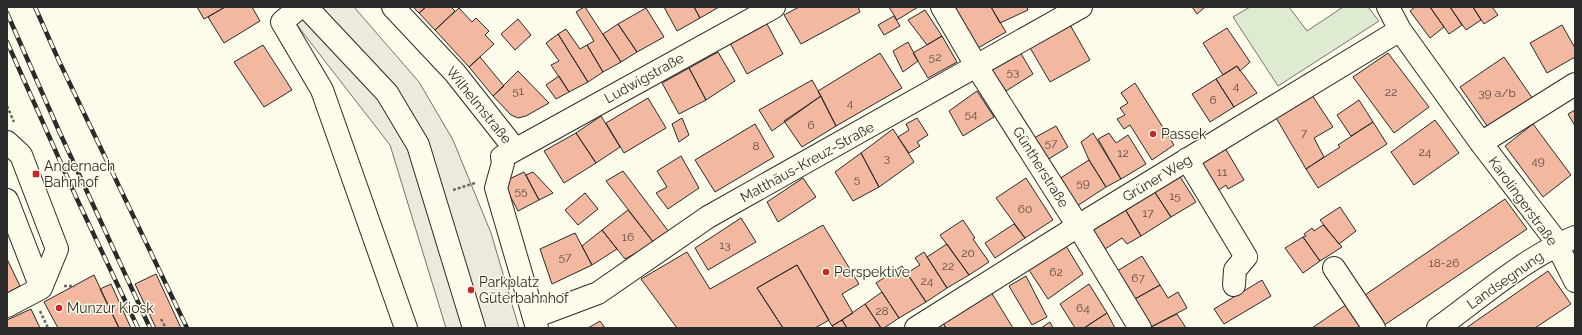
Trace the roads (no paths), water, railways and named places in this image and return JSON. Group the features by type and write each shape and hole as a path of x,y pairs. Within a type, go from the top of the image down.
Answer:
{"street":[{"path":"300,7 282,22 322,90 406,328"},
{"path":"309,7 310,11 386,92 418,145 474,328"},
{"name":"Wilhelmstraße","path":"393,7 455,73 515,149 502,157 503,163 496,188 535,322"},
{"name":"Ludwigstraße","path":"515,149 774,7"},
{"name":"Güntherstraße","path":"942,7 977,67 1078,226 1140,328"},
{"name":"Matthäus-Kreuz-Straße","path":"535,322 598,293 708,217 977,67 1081,7"},
{"name":"Karolingerstraße","path":"1388,7 1400,30 1481,143 1553,237 1565,241 1575,281"},
{"name":"Grüner Weg","path":"916,328 1078,226 1400,30"},
{"name":"Karolingerstraße","path":"1481,143 1575,84"},
{"path":"7,142 22,155 57,249 41,288 7,306"},
{"path":"1187,159 1246,257 1235,270 1234,286"},
{"path":"7,200 41,288"},
{"name":"Landsegnung","path":"1438,328 1528,262 1565,241"},
{"path":"1334,268 1374,328"}],"railway":[{"path":"35,7 59,61 187,328"},
{"path":"7,13 59,131 150,328"},
{"path":"7,42 77,199 138,328"}],"place":[{"name":"Passek","path":"1153,134"},
{"name":"Andernach Bahnhof","path":"36,174"},
{"name":"Perspektive","path":"826,272"},
{"name":"Parkplatz Güterbahnhof","path":"471,290"},
{"name":"Munzur Kiosk","path":"59,308"}]}
